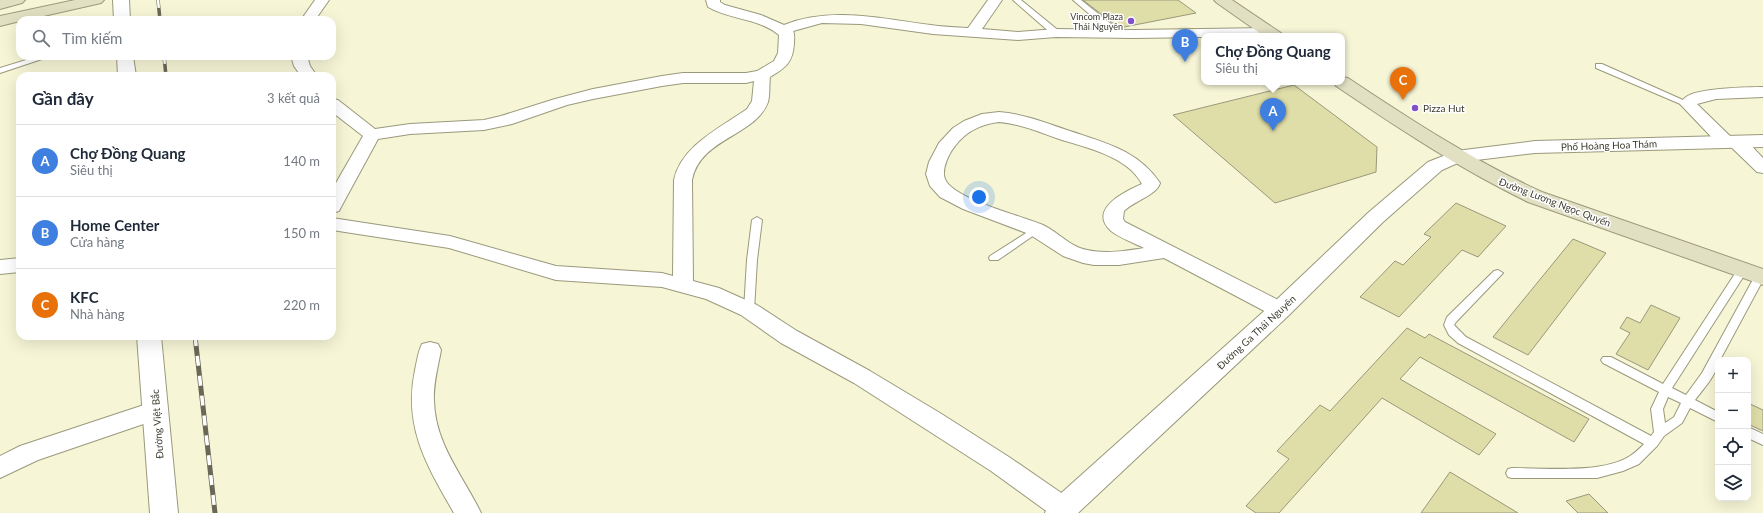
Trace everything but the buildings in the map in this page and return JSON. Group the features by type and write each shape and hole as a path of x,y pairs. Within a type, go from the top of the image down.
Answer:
{"main road":[{"path":"0,4 17,0"},
{"path":"23,16 96,0"},
{"path":"1222,0 1271,33"},
{"path":"0,21 16,18"},
{"name":"Đường Lương Ngọc Quyến","path":"1345,84 1420,136 1499,181 1535,197 1755,275"}],"street":[{"path":"121,0 122,16"},
{"path":"311,16 322,0"},
{"path":"336,107 372,135 410,129 484,125 506,120 574,98 683,78 746,78 762,75 780,64 786,53 787,34 783,30 766,22 720,8 713,4 713,0"},
{"path":"972,33 995,0"},
{"path":"783,30 814,20 835,19 862,20 972,33 1018,36 1056,33 1201,34"},
{"path":"125,60 127,72"},
{"path":"300,60 306,72"},
{"path":"683,285 683,180 685,169 689,160 697,152 754,112 760,101 762,75"},
{"path":"1763,92 1749,92 1693,99 1688,104 1763,168"},
{"path":"1166,251 1112,258 1091,258 1074,254 1037,230 963,202 943,190 936,183 934,177 939,158 947,144 964,127 976,121 990,118 1005,118 1026,122 1115,152 1133,164 1150,183 1150,187 1119,204 1114,209 1112,214 1114,222 1124,230 1166,251 1280,310"},
{"path":"336,200 372,135"},
{"name":"Phố Hoàng Hoa Thám","path":"1456,157 1535,147 1763,141"},
{"name":"Đường Ga Thái Nguyên","path":"1063,512 1280,310 1376,217 1435,166 1456,157"},
{"path":"336,225 450,242 556,273 662,280 712,293 749,310 789,337 862,377 932,420 1000,464 1063,512"},
{"path":"0,267 16,265"},
{"name":"Đường Việt Bắc","path":"149,340 164,513"},
{"path":"430,350 422,402 425,426 436,454 468,513"},
{"path":"0,468 29,453 156,410"}],"lane":[{"path":"1017,0 1056,33"},
{"path":"1077,0 1118,34"},
{"path":"0,70 34,60"},
{"path":"1599,66 1688,104"},
{"path":"749,310 752,260 758,220"},
{"path":"994,258 1037,230"},
{"path":"1498,274 1451,320 1449,325 1453,332 1462,340 1656,438"},
{"path":"1656,438 1657,409 1666,389 1755,275"},
{"path":"1512,473 1597,473 1619,468 1635,460 1656,438 1678,420 1687,402 1706,376 1755,275"},
{"path":"1607,360 1715,416"},
{"path":"1751,434 1763,440"}],"railway":[{"path":"158,0 160,16"},
{"path":"164,60 166,72"},
{"path":"195,340 215,513"}],"place":[{"name":"Vincom Plaza Thái Nguyên","path":"1131,21"},
{"name":"Home Center","path":"1185,62"},
{"name":"KFC","path":"1403,100"},
{"name":"Pizza Hut","path":"1415,108"},
{"name":"Chợ Đồng Quang","path":"1273,131"}]}
